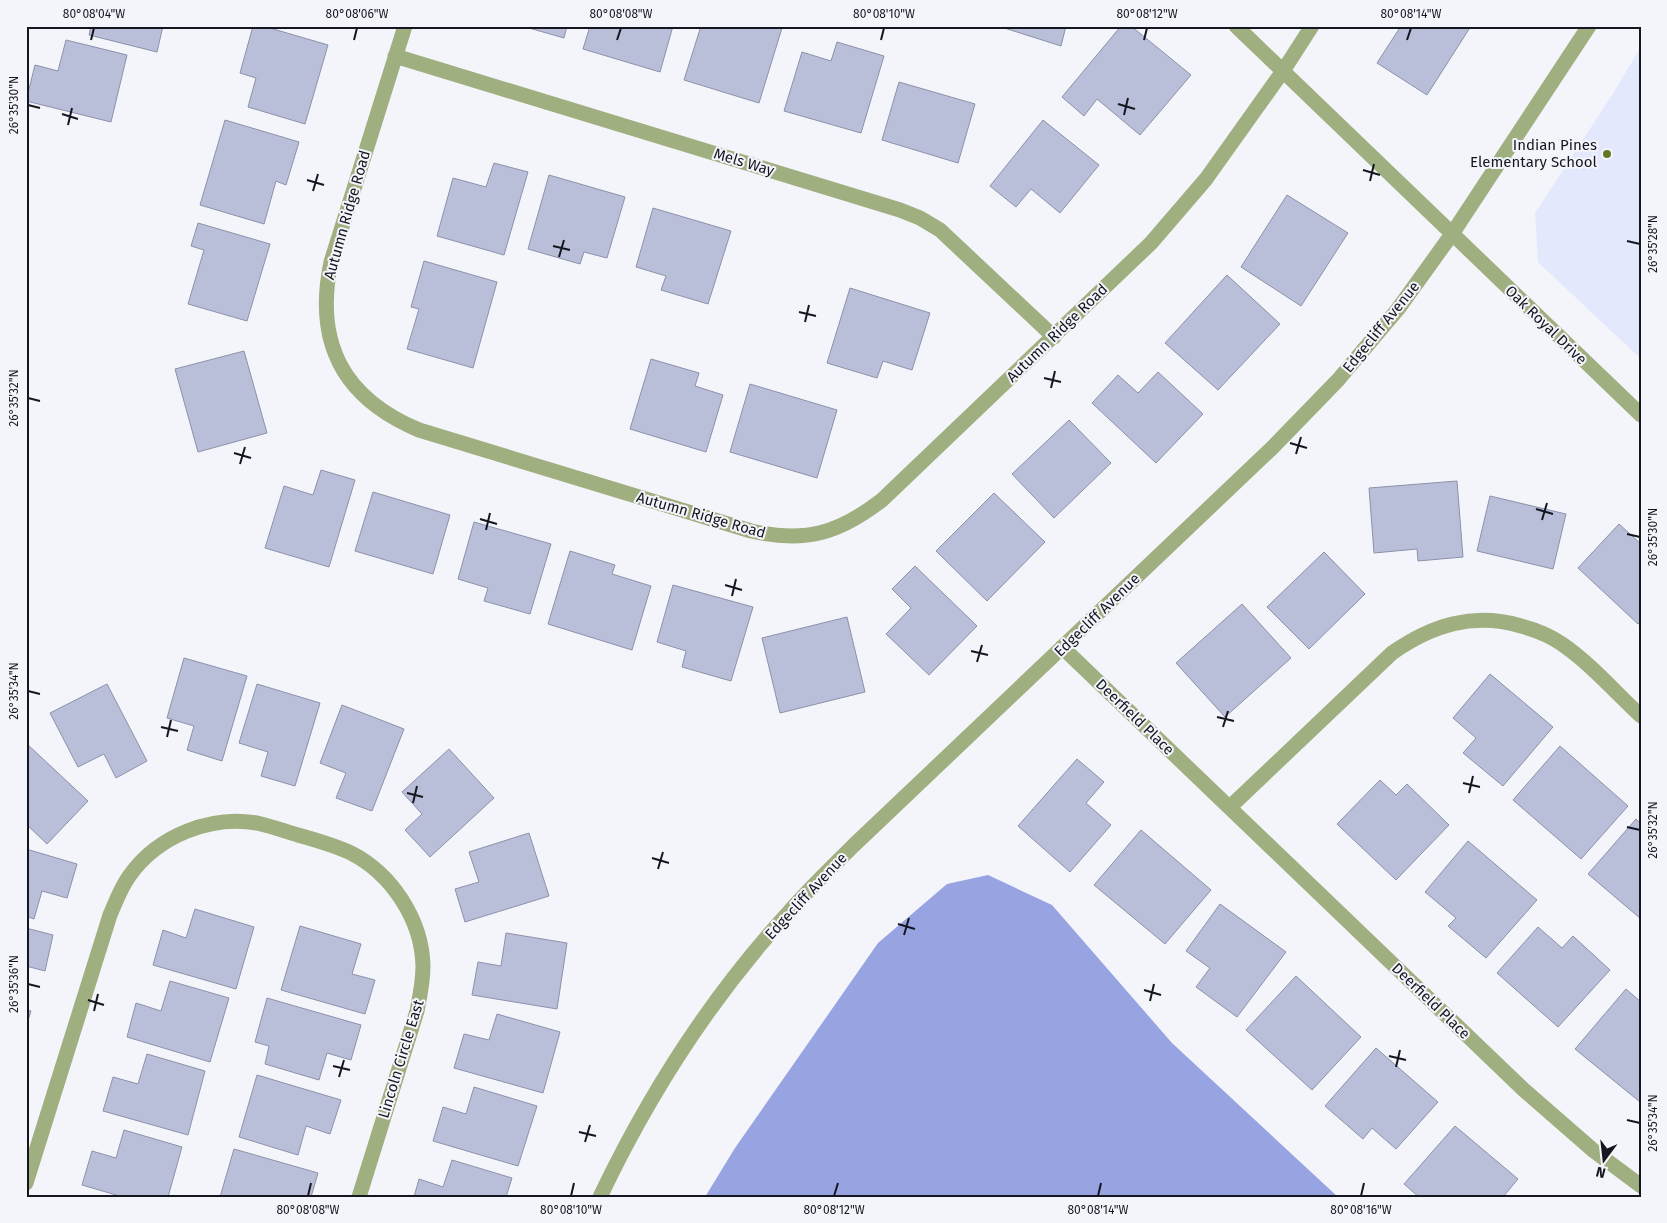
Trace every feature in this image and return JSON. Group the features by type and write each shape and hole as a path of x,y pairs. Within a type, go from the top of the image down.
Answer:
{"street":[{"name":"Autumn Ridge Road","path":"405,26 331,262 326,285 325,308 328,331 332,346 346,374 360,392 371,402 396,420 419,430 751,531 774,536 797,537 820,533 842,526 863,515 876,505 1151,243 1206,179 1283,71 1312,26"},
{"path":"1236,26 1452,234"},
{"name":"Edgecliff Avenue","path":"600,1197 619,1157 664,1077 730,983 789,912 853,846 1272,448 1338,380 1398,308 1452,234 1589,26"},
{"name":"Mels Way","path":"396,56 900,210 920,218 940,230 1054,337"},
{"name":"Oak Royal Drive","path":"1452,234 1641,415"},
{"path":"1230,808 1392,653 1412,639 1433,629 1456,622 1479,620 1503,621 1541,632 1562,644 1580,658 1641,716"},
{"name":"Deerfield Place","path":"1062,647 1524,1090 1594,1151 1641,1186"},
{"name":"Lincoln Circle East","path":"26,1183 110,915 119,893 137,867 168,840 189,830 212,824 234,822 258,823 330,844 352,853 371,866 388,882 402,900 413,920 420,942 422,989 417,1011 359,1197"}],"shaded area":[{"name":"Indian Pines Elementary School","path":"1641,47 1641,359 1538,262 1535,213"}],"water":[{"path":"988,875 1052,905 1172,1043 1338,1197 705,1197 735,1148 878,943 947,884"}],"building":[{"path":"91,26 163,26 157,52 89,35"},
{"path":"253,26 263,26 328,45 305,124 248,107 256,78 240,73"},
{"path":"522,26 567,26 564,38"},
{"path":"590,26 673,26 660,72 583,49"},
{"path":"701,26 718,26 723,28 724,26 775,26 782,28 759,103 684,80"},
{"path":"998,26 1066,26 1061,46"},
{"path":"1121,26 1131,26 1191,75 1140,135 1097,99 1084,116 1062,97"},
{"path":"1401,26 1471,26 1427,95 1377,63"},
{"path":"66,40 127,55 111,122 26,101 35,65 58,71"},
{"path":"837,42 884,56 861,133 784,111 802,52 831,61"},
{"path":"899,82 975,104 958,163 882,140"},
{"path":"225,120 299,142 286,185 276,181 264,224 200,205"},
{"path":"1043,120 1099,165 1060,213 1031,189 1016,207 990,186"},
{"path":"494,163 528,172 504,255 437,236 453,178 486,187"},
{"path":"549,175 625,197 607,258 584,252 580,264 528,249"},
{"path":"1287,195 1348,233 1301,306 1241,267"},
{"path":"653,208 731,231 708,304 661,290 666,276 636,267"},
{"path":"198,223 270,244 247,321 188,304 204,250 191,246"},
{"path":"424,261 497,282 473,368 407,349 419,309 411,307"},
{"path":"1227,275 1280,324 1218,390 1165,343"},
{"path":"850,288 930,313 912,370 883,361 877,378 827,363"},
{"path":"244,351 267,433 198,452 175,369"},
{"path":"651,359 699,373 695,386 723,395 706,452 630,429"},
{"path":"1158,372 1203,414 1156,463 1092,403 1118,375 1138,393"},
{"path":"750,384 837,410 817,478 730,452"},
{"path":"1069,420 1111,463 1054,518 1012,474"},
{"path":"321,470 355,480 329,567 265,548 284,486 313,495"},
{"path":"1457,481 1463,557 1418,561 1417,549 1374,553 1369,488"},
{"path":"373,492 450,515 433,574 355,551"},
{"path":"994,493 1045,542 987,601 936,551"},
{"path":"1490,496 1566,514 1553,569 1477,551"},
{"path":"474,522 551,544 530,614 484,601 488,588 458,579"},
{"path":"1619,524 1641,544 1641,622 1638,624 1578,568"},
{"path":"570,551 615,565 612,574 651,586 632,650 548,624"},
{"path":"1324,552 1365,594 1309,649 1267,607"},
{"path":"915,566 977,626 929,675 886,634 911,608 892,589"},
{"path":"673,585 753,607 731,681 682,667 686,651 657,642"},
{"path":"1242,604 1291,658 1225,717 1176,663"},
{"path":"847,617 865,692 780,713 762,638"},
{"path":"184,658 247,676 222,761 187,750 194,726 167,718"},
{"path":"1490,674 1553,727 1503,786 1463,753 1476,738 1453,718"},
{"path":"107,684 147,761 116,778 104,754 78,767 50,713"},
{"path":"257,684 320,703 295,786 261,776 268,752 239,743"},
{"path":"342,705 404,729 372,811 336,798 346,773 320,763"},
{"path":"26,743 88,801 47,844 26,824"},
{"path":"1560,746 1628,806 1581,859 1513,800"},
{"path":"449,749 494,798 430,857 405,830 422,814 402,792"},
{"path":"1077,759 1104,782 1086,803 1111,825 1070,872 1018,826"},
{"path":"1380,780 1396,795 1407,784 1449,825 1396,880 1337,824"},
{"path":"1636,819 1641,824 1641,919 1588,874"},
{"path":"1141,830 1211,890 1165,944 1094,885"},
{"path":"529,833 549,896 465,922 455,889 479,882 469,852"},
{"path":"1468,841 1537,900 1486,958 1448,926 1456,918 1425,892"},
{"path":"26,849 77,864 67,898 42,891 34,919 26,916"},
{"path":"1220,904 1286,952 1237,1017 1196,987 1210,968 1186,951"},
{"path":"195,909 254,927 236,989 153,965 163,930 186,938"},
{"path":"300,926 361,944 352,974 375,980 365,1014 281,990"},
{"path":"1538,927 1562,948 1573,936 1610,970 1558,1027 1497,973"},
{"path":"26,928 53,935 45,971 26,966"},
{"path":"506,933 567,943 557,1009 472,995 478,962 501,966"},
{"path":"1296,976 1361,1037 1312,1090 1246,1030"},
{"path":"170,981 229,998 210,1062 127,1037 136,1003 161,1011"},
{"path":"1626,989 1641,1002 1640,1102 1575,1049"},
{"path":"267,998 361,1025 351,1060 327,1053 319,1080 265,1064 269,1046 255,1042"},
{"path":"26,1010 31,1011 26,1027"},
{"path":"497,1014 560,1032 543,1093 454,1068 464,1034 489,1040"},
{"path":"1376,1048 1438,1102 1396,1149 1372,1128 1363,1139 1325,1106"},
{"path":"147,1054 205,1071 188,1135 103,1111 113,1077 138,1084"},
{"path":"257,1075 341,1100 330,1134 306,1126 298,1155 239,1137"},
{"path":"474,1087 537,1106 518,1166 433,1141 443,1107 466,1114"},
{"path":"1455,1126 1518,1179 1503,1197 1419,1197 1404,1184"},
{"path":"124,1130 182,1147 168,1197 123,1197 82,1185 92,1151 116,1158"},
{"path":"234,1149 318,1173 311,1197 220,1197"},
{"path":"452,1160 512,1178 506,1197 414,1197 419,1179 443,1187"}],"place":[{"name":"Indian Pines Elementary School","path":"1607,154"}]}
